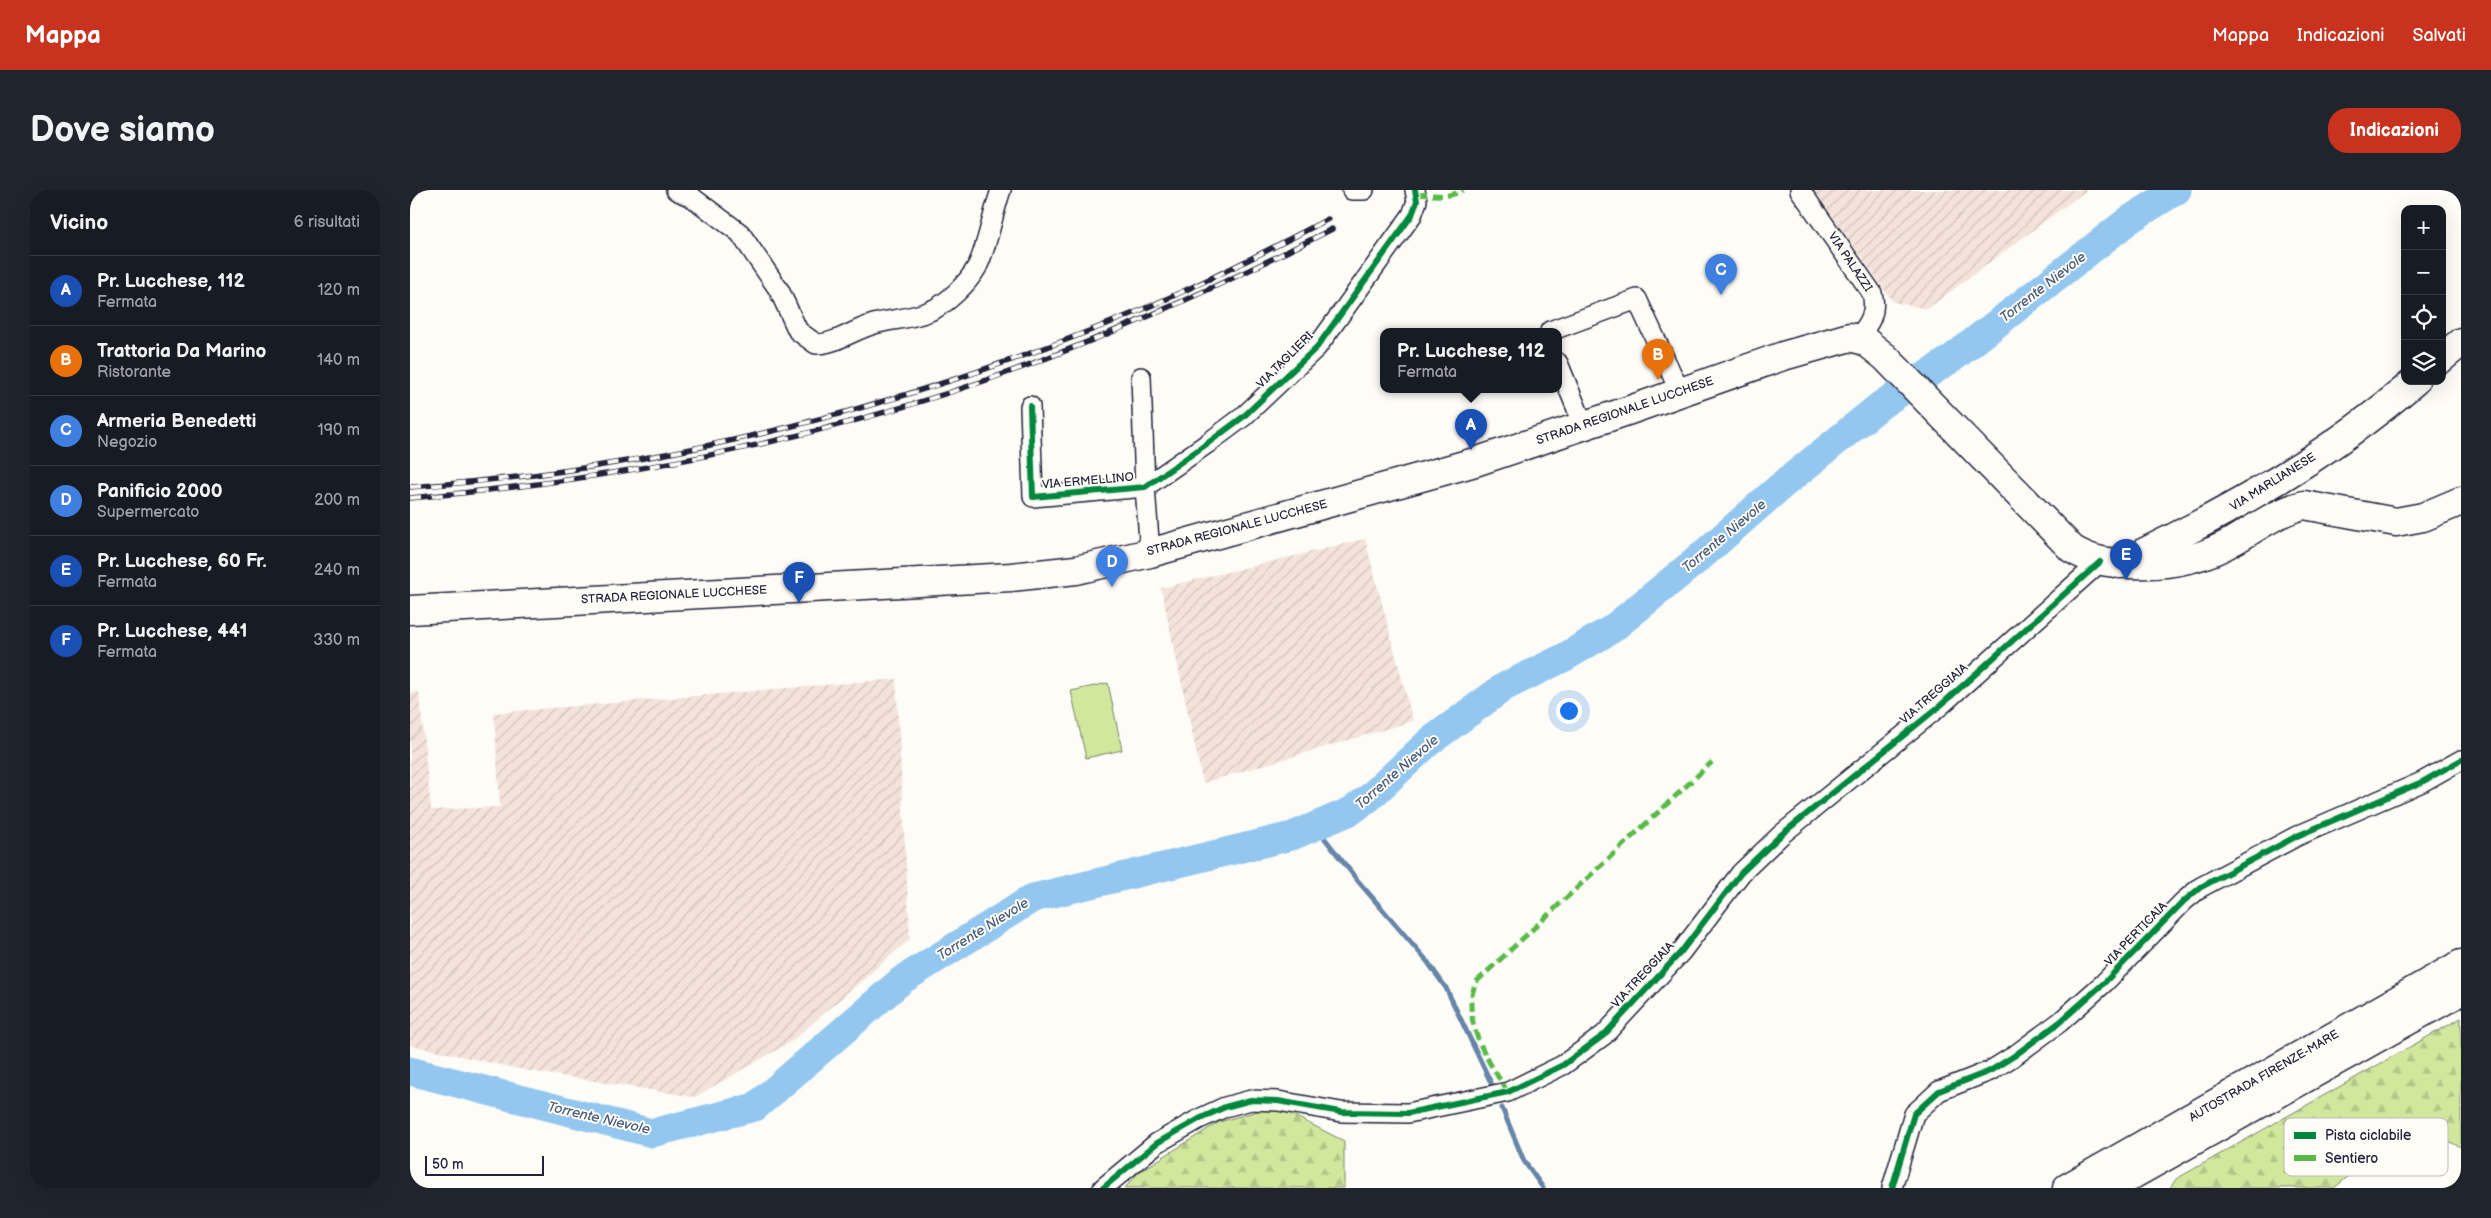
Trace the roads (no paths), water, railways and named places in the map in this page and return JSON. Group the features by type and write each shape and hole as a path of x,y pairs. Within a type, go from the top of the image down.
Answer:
{"main road":[{"name":"STRADA REGIONALE LUCCHESE","path":"410,610 1011,577 1076,570 1150,553 1475,462 1783,356 1850,337 1857,338"},
{"path":"1857,338 1873,345 2072,549 2110,563 2152,565 2208,554 2291,508 2304,505 2396,522 2423,518 2461,501"},
{"path":"2446,355 2461,342"},
{"name":"VIA MARLIANESE","path":"2110,563 2200,525 2268,487 2305,464 2410,385"},
{"name":"AUTOSTRADA FIRENZE-MARE","path":"2067,1188 2461,964"},
{"name":"AUTOSTRADA FIRENZE-MARE","path":"2109,1188 2461,991"}],"street":[{"path":"676,190 693,198 740,233 779,290 798,332 816,344 828,342 870,325 917,316 932,310 946,300 960,288 977,267 1001,190"},
{"path":"1352,190 1364,190"},
{"name":"VIA TAGLIERI","path":"1145,487 1243,417 1318,347 1412,215 1417,200 1415,190"},
{"name":"VIA PALAZZI","path":"1800,190 1872,293 1874,312 1866,328 1857,338"},
{"path":"1558,328 1637,299 1680,392"},
{"path":"1562,373 1584,426"},
{"name":"VIA ERMELLINO","path":"1141,376 1145,487 1150,553"},
{"name":"VIA ERMELLINO","path":"1030,406 1033,497 1145,487"},
{"name":"VIA TREGGIAIA","path":"1103,1188 1157,1143 1199,1119 1242,1102 1251,1100 1278,1101 1341,1112 1408,1113 1508,1092 1562,1065 1604,1035 1681,952 1741,873 1782,834 1941,705 2110,563"},
{"name":"VIA PERTICAIA","path":"1892,1188 1914,1114 1939,1091 1990,1070 2014,1056 2060,1022 2104,983 2184,900 2201,887 2298,836 2422,782 2461,760"}],"waterway":[{"name":"Torrente Nievole","path":"410,1071 652,1133 755,1107 902,980 1033,898 1292,836 1351,811 1369,798 1429,742 1504,687 1565,657 1612,629 1698,559 1780,487 1881,405 1954,357 2129,220 2177,190"},
{"path":"1315,826 1358,881 1427,961 1446,988 1492,1085"},
{"path":"1502,1108 1524,1161 1543,1188"}],"railway":[{"path":"410,487 504,478 597,466 690,449 783,428 874,404 964,376 1053,345 1141,310 1212,278 1328,219"},
{"path":"410,498 547,483 615,473 750,447 882,413 998,376 1096,339 1192,297 1332,229"}],"place":[{"name":"Armeria Benedetti","path":"1721,295"},
{"name":"Trattoria Da Marino","path":"1658,380"},
{"name":"Pr. Lucchese, 112","path":"1471,450"},
{"name":"Pr. Lucchese, 60 Fr.","path":"2126,580"},
{"name":"Panificio 2000","path":"1112,587"},
{"name":"Pr. Lucchese, 441","path":"799,603"}]}
